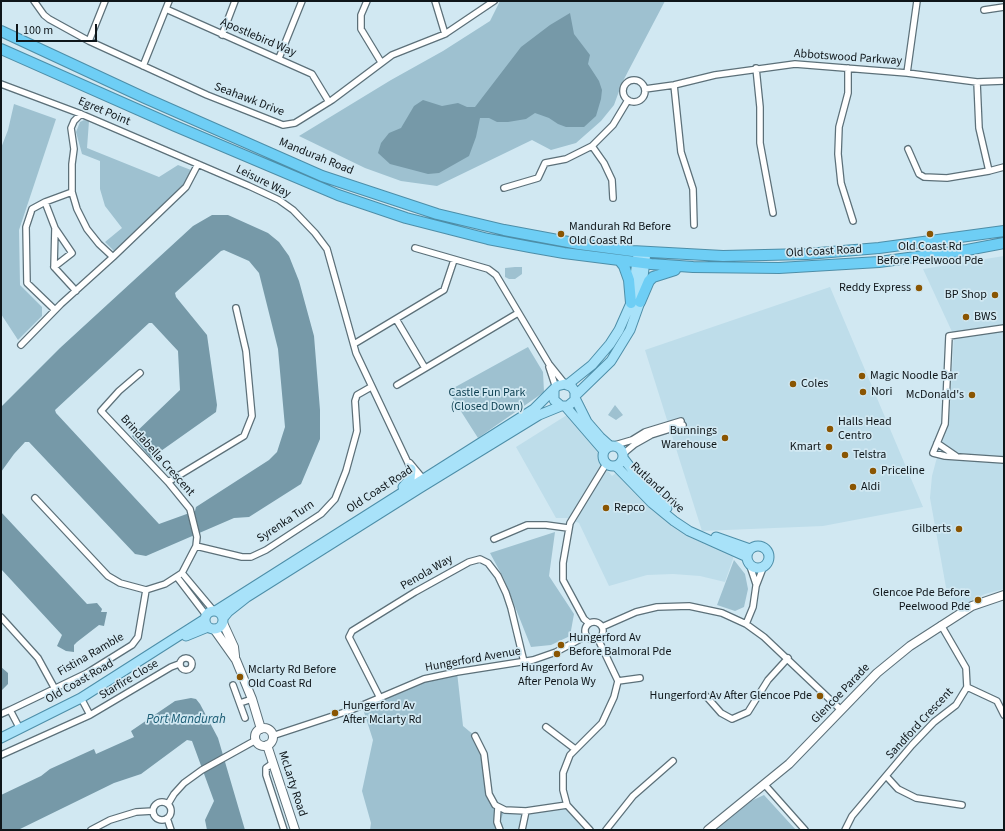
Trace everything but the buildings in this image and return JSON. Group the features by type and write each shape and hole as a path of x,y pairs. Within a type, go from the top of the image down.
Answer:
{"highway":[{"name":"Mandurah Road","path":"1,31 145,98 322,176 468,222 543,238 642,252"},
{"path":"1,49 182,130 338,195 406,218 488,238 564,253 620,261 624,266 635,303"},
{"name":"Old Coast Road","path":"642,252 724,256 807,254 879,248 1004,231"},
{"name":"Old Coast Road","path":"620,261 693,267 779,268 879,262 1004,243"},
{"path":"990,246 1004,249"},
{"path":"635,303 653,276 667,271 693,267"}],"main road":[{"path":"564,406 572,404 575,397 610,361 630,330 642,252"},
{"path":"610,447 603,459 606,464 616,466 624,456 619,447 610,447 564,406 554,400 555,389 566,384 592,365 610,344 635,303"},
{"path":"566,384 574,390 575,397 586,422 610,447"},
{"name":"Old Coast Road","path":"1,738 81,698 168,644 228,612 247,597 534,409 555,389"},
{"name":"Old Coast Road","path":"214,619 390,499 422,483 539,415 564,406"},
{"name":"Rutland Drive","path":"624,456 648,490 664,506 681,519 723,540 749,557"},
{"path":"390,499 410,479 410,466"},
{"name":"Rutland Drive","path":"616,466 652,503 674,521 689,531 749,557"},
{"path":"758,546 766,549 770,557 767,565 763,568 757,568 749,557 758,546"}],"street":[{"name":"Seahawk Drive","path":"34,1 44,15 49,19 89,41 207,95 283,126 295,123 329,102 381,62 398,52 445,34 494,1"},
{"path":"89,41 105,1"},
{"path":"143,66 169,1"},
{"path":"222,35 235,1"},
{"path":"279,58 302,1"},
{"path":"367,1 361,15 361,29 381,62"},
{"path":"435,1 445,34"},
{"path":"908,73 917,1"},
{"path":"984,10 1004,7"},
{"name":"Apostlebird Way","path":"166,9 312,74 329,102"},
{"name":"Abbotswood Parkway","path":"645,89 674,85 715,75 756,68 795,64 908,73 977,82 1004,81"},
{"path":"756,68 760,107 760,143 772,212"},
{"path":"848,68 848,93 839,127 838,154 841,183 853,221"},
{"path":"638,80 645,89 645,94 642,99 636,102 628,100 624,96 624,85 628,81 638,80"},
{"path":"977,82 979,128 989,171"},
{"name":"Egret Point","path":"1,84 81,114 198,164"},
{"path":"674,85 681,152 693,189 694,224"},
{"path":"504,188 538,178 545,163 566,159 592,146 613,125 628,100"},
{"path":"81,114 74,121 71,128 74,149 72,164 72,192 77,209 87,229 113,257"},
{"path":"592,146 604,163 612,180 613,198"},
{"path":"908,149 919,174 924,177 947,178 1004,167"},
{"path":"21,345 55,310 186,187 198,164"},
{"name":"Leisure Way","path":"198,164 279,200 293,210 316,232 327,249 354,344 371,387 410,466 422,483"},
{"path":"55,310 27,283 26,227 32,209 45,202 72,192"},
{"path":"45,202 55,228 72,253 54,267"},
{"path":"55,228 54,267 76,291"},
{"path":"415,248 488,269 496,275 549,364 566,384"},
{"path":"354,344 444,290 454,260"},
{"path":"168,482 244,436 252,416 246,351 236,308"},
{"path":"397,385 518,313"},
{"path":"396,319 426,368"},
{"path":"1004,328 949,336 945,424 934,453 1004,460"},
{"path":"549,364 555,389"},
{"name":"Brindabella Crescent","path":"140,373 119,391 101,411 168,482 190,509 197,537 196,546 178,577 165,584 146,590"},
{"name":"Syrenka Turn","path":"196,546 242,558 251,557 266,550 321,514 335,498 346,471 357,431 357,395 371,387"},
{"path":"610,447 632,440 645,432 682,423 651,435 635,444 624,456"},
{"path":"937,443 956,456"},
{"path":"589,624 584,619 562,576 568,528 576,511 606,464"},
{"path":"34,498 108,576 126,585 146,590"},
{"path":"494,539 527,525 546,525 568,528"},
{"path":"749,557 756,586"},
{"name":"Penola Way","path":"380,698 349,637 352,631 415,592 469,562 480,559 488,563 498,576 506,592 524,662"},
{"path":"746,624 753,607 756,586 763,568"},
{"path":"182,572 234,647 236,660 252,699 261,729"},
{"path":"178,577 214,619"},
{"name":"Fistina Ramble","path":"1,714 87,673 136,641 146,590"},
{"name":"Glencoe Parade","path":"708,830 789,764 885,665 910,646 972,606 1004,595"},
{"path":"602,627 636,612 668,606 709,609 722,613 746,624 764,637 788,658 841,710"},
{"path":"1,617 38,658 55,689"},
{"path":"595,622 602,627 602,634 598,639 591,640 586,636 585,630 589,624 595,622"},
{"name":"Sandford Crescent","path":"845,830 852,816 887,777 912,745 934,722 956,705 967,687 966,668 941,625"},
{"name":"Hungerford Avenue","path":"272,736 337,716 424,679 524,662 556,652 586,636"},
{"path":"590,830 567,804 563,790 563,773 570,755 602,723 609,712 618,681 598,639"},
{"path":"706,696 721,713 732,719 748,712 768,680 788,658"},
{"name":"Starfire Close","path":"1,755 90,715 171,667 179,664"},
{"path":"618,681 640,678"},
{"path":"233,685 245,718"},
{"path":"967,687 997,701 1004,715"},
{"name":"Starfire Close","path":"81,698 90,715"},
{"path":"240,703 252,699"},
{"path":"10,710 20,729"},
{"path":"546,727 575,749"},
{"path":"256,740 260,744 268,745 272,741 272,736 268,730 261,729"},
{"path":"256,740 257,732 261,729"},
{"path":"475,736 484,754 489,794 495,805 505,810 526,812 567,804"},
{"path":"168,804 174,794 184,783 202,770 256,740"},
{"name":"McLarty Road","path":"268,745 294,830"},
{"path":"606,830 633,796 673,761"},
{"path":"273,763 266,768 266,775 284,830"},
{"path":"887,777 898,789 916,798 962,805"},
{"path":"765,785 805,830"},
{"path":"167,818 158,819 153,811 154,806 159,802 168,804"},
{"path":"168,804 171,810 167,818 171,830"},
{"path":"498,806 497,822 500,830"},
{"path":"91,830 110,820 129,814 153,811"},
{"path":"522,830 526,812"}],"shaded area":[{"path":"1004,256 1004,589 985,594 956,608 947,593 930,498 932,476 949,422 954,336 923,269"},
{"path":"830,287 923,507 823,526 702,531 645,350"},
{"path":"567,415 598,451 599,460 612,476 616,473 653,511 689,537 734,556 725,582 700,576 673,574 647,575 609,586 579,523 567,518 556,518 516,447"},
{"path":"567,805 590,830 496,830 505,810"}],"green space":[{"path":"500,1 665,1 622,83 614,105 601,121 576,143 551,150 532,140 437,186 401,181 365,168 299,136 391,80 443,51 490,21"},
{"path":"14,104 56,119 19,230 20,285 42,307 42,316 18,340 1,314 1,148 8,130"},
{"path":"84,120 89,121 87,148 159,177 178,165 191,170 184,184 114,251 105,242 122,228 105,206 100,189 100,161 82,154 76,132 80,122"},
{"path":"522,267 522,274 515,279 505,277 505,268"},
{"name":"Castle Fun Park (Closed Down)","path":"528,347 543,372 544,392 478,438 448,391"},
{"path":"615,405 623,415 616,420 608,415"},
{"path":"555,532 549,576 574,614 570,636 551,645 531,647 504,579 490,553"},
{"path":"734,560 745,574 748,589 744,607 735,611 717,605"},
{"path":"457,672 463,726 475,736 484,754 489,794 495,805 505,810 496,830 370,830 371,823 362,791 373,740 362,706 404,687"},
{"path":"764,795 796,830 715,830 751,801"}],"water":[{"path":"570,13 574,34 590,55 588,64 599,81 602,90 596,116 584,127 566,127 549,118 535,113 526,119 508,122 497,122 489,118 480,118 476,137 469,156 439,173 428,174 390,164 378,153 381,143 389,133 401,128 414,106 423,100 442,106 458,103 467,107 475,107 521,47 550,25"},
{"path":"212,215 228,215 268,233 279,242 289,256 299,281 314,336 320,410 320,439 301,484 249,517 234,518 146,556 135,554 29,442 25,442 1,472 1,407 60,348 193,226","holes":["224,250 249,261 259,273 278,349 285,427 277,452 269,460 196,507 195,511 159,524 56,413 55,410 149,323 152,323 178,351 180,390 132,436 151,458 216,412 217,405 207,335 176,297 175,293 221,251"]},
{"path":"1,512 87,604 97,603 102,609 101,612 107,612 104,626 99,625 77,642 74,645 74,652 66,651 57,646 62,635 1,569"},
{"path":"1,667 8,673 8,684 1,691"},
{"name":"Port Mandurah","path":"191,698 196,699 200,704 218,738 245,830 207,830 205,820 214,801 192,741 187,740 141,774 114,783 18,830 1,830 1,795 41,776 50,769 94,749 96,754 134,737 131,731 175,701"}],"place":[{"name":"Mandurah Rd Before Old Coast Rd","path":"561,234"},
{"name":"Old Coast Rd Before Peelwood Pde","path":"930,234"},
{"name":"Reddy Express","path":"919,288"},
{"name":"BP Shop","path":"995,295"},
{"name":"BWS","path":"966,317"},
{"name":"Magic Noodle Bar","path":"862,376"},
{"name":"Coles","path":"793,384"},
{"name":"Nori","path":"863,392"},
{"name":"McDonald's","path":"972,395"},
{"name":"Halls Head Centro","path":"830,429"},
{"name":"Bunnings Warehouse","path":"725,438"},
{"name":"Kmart","path":"829,447"},
{"name":"Telstra","path":"845,455"},
{"name":"Priceline","path":"873,471"},
{"name":"Aldi","path":"853,487"},
{"name":"Repco","path":"606,508"},
{"name":"Gilberts","path":"959,529"},
{"name":"Glencoe Pde Before Peelwood Pde","path":"978,600"},
{"name":"Hungerford Av Before Balmoral Pde","path":"561,645"},
{"name":"Hungerford Av After Penola Wy","path":"557,654"},
{"name":"Mclarty Rd Before Old Coast Rd","path":"240,677"},
{"name":"Hungerford Av After Glencoe Pde","path":"820,696"},
{"name":"Hungerford Av After Mclarty Rd","path":"335,713"}]}
